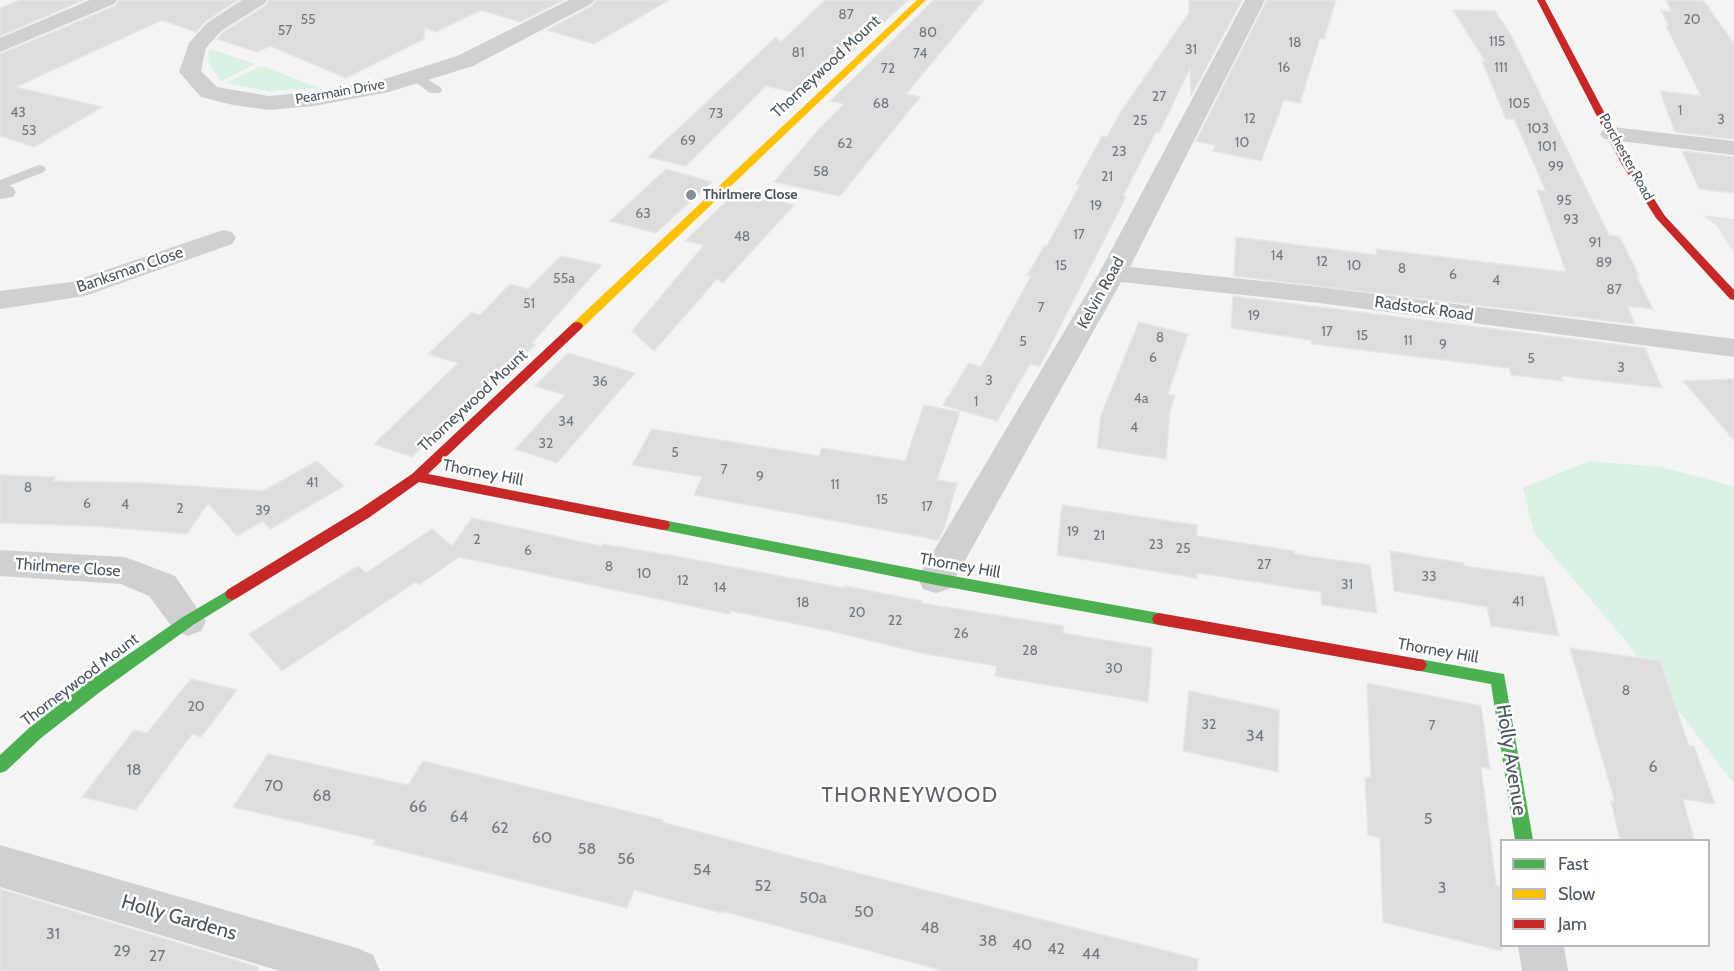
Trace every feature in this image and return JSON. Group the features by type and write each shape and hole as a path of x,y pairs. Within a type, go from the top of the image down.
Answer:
{"street":[{"path":"0,46 73,12 107,0"},
{"name":"Pearmain Drive","path":"257,0 214,27 196,47 190,72 209,92 269,103 303,100 389,85 465,61 584,0"},
{"name":"Thorneywood Mount","path":"0,766 35,733 94,687 188,621 365,513 417,477 922,0"},
{"name":"Kelvin Road","path":"936,579 1113,273 1255,0"},
{"name":"Porchester Road","path":"1541,0 1626,163 1661,218 1728,284 1734,297"},
{"path":"1612,134 1734,148"},
{"name":"Banksman Close","path":"0,300 75,290 223,238"},
{"name":"Radstock Road","path":"1113,273 1319,295 1593,332 1734,348"},
{"name":"Thorney Hill","path":"417,477 936,579 1498,679"},
{"name":"Thirlmere Close","path":"0,563 124,571 162,585 188,621"},
{"name":"Holly Avenue","path":"1498,679 1524,839"},
{"name":"Holly Gardens","path":"0,866 357,971"},
{"path":"1541,947 1545,971"}],"lane":[{"path":"416,76 435,90"},
{"path":"1,189 39,169"}],"shaded area":[{"path":"1702,215 1734,219 1734,253 1716,225"}],"green space":[{"path":"210,49 255,64 221,81 209,64"},
{"path":"261,66 320,88 268,91 226,83"},
{"path":"1589,461 1660,467 1734,486 1734,784 1624,639 1534,533 1523,488"}],"building":[{"path":"20,0 84,0 0,36 0,8"},
{"path":"119,0 238,0 206,21 196,32 162,20 16,87 102,107 34,147 0,136 0,54 115,6"},
{"path":"269,0 564,0 520,22 481,10 436,32 425,28 424,39 346,78 270,46 257,52 217,39 222,33 265,6"},
{"path":"596,0 669,0 594,44 547,30 592,6"},
{"path":"825,0 908,0 805,95 766,86 686,166 648,157 776,37 781,42"},
{"path":"934,0 984,0 906,94 920,97 840,196 774,182 820,128 844,104 830,101"},
{"path":"1189,0 1242,0 1191,96 1190,68 1159,133 1156,132 1123,196 1126,197 1040,366 1030,364 997,421 943,405 969,363 981,367 1031,276 1027,275 1045,245 1047,246 1080,185 1076,184 1102,136 1107,137 1122,110 1189,13"},
{"path":"1267,0 1336,0 1324,39 1320,38 1300,103 1284,100 1261,161 1213,151 1215,145 1196,141"},
{"path":"1666,0 1704,1 1734,44 1734,139 1675,132 1660,91 1701,96 1666,26 1669,26 1661,10 1672,12"},
{"path":"1453,10 1495,11 1511,35 1609,235 1619,236 1639,276 1636,275 1653,309 1627,306 1635,324 1234,276 1236,237 1377,255 1376,249 1566,272 1537,190 1546,191 1514,119 1506,119 1482,61 1485,61"},
{"path":"1682,151 1734,157 1734,193 1699,189"},
{"path":"666,169 712,182 656,233 610,221"},
{"path":"739,189 794,205 723,283 717,279 654,351 632,331 704,245 685,241"},
{"path":"561,256 602,265 532,343 536,344 502,376 495,374 412,457 374,444 458,363 428,354 472,312 480,315 510,284 528,289"},
{"path":"1233,296 1645,348 1662,388 1561,376 1563,381 1511,375 1509,368 1312,344 1311,340 1231,328"},
{"path":"1139,322 1188,334 1168,394 1175,396 1170,411 1166,459 1097,448 1101,415"},
{"path":"568,353 635,373 557,463 515,449 565,395 535,386"},
{"path":"1734,379 1734,440 1683,381"},
{"path":"924,405 960,412 937,480 957,483 944,529 938,540 694,495 702,477 632,465 652,429 819,456 822,448 905,461"},
{"path":"317,461 344,486 270,529 263,521 237,536 208,503 187,534 92,526 0,523 0,475 56,477 53,481 149,483 263,491"},
{"path":"1062,505 1197,525 1197,536 1370,565 1377,613 1322,605 1321,592 1197,573 1196,578 1057,555"},
{"path":"472,518 601,546 603,544 675,556 844,588 845,586 922,601 921,603 1064,626 1063,633 1152,648 1148,702 995,676 997,666 921,653 830,631 731,611 729,614 459,557 419,585 416,582 282,671 249,634 358,566 366,573 432,529 452,546"},
{"path":"1390,551 1463,563 1464,566 1544,577 1559,636 1491,626 1487,607 1394,591"},
{"path":"1570,648 1660,661 1689,746 1694,746 1715,804 1683,799 1694,839 1620,839 1611,801 1615,802"},
{"path":"191,679 237,690 201,737 192,734 136,810 82,797 134,730 147,733"},
{"path":"1367,683 1481,706 1490,769 1481,767 1496,885 1500,886 1500,947 1502,951 1383,922 1380,838 1368,835 1365,777 1371,778"},
{"path":"1189,691 1279,710 1278,772 1183,751"},
{"path":"268,754 408,785 423,761 663,820 662,822 779,853 1198,959 1197,971 944,971 722,911 722,913 634,890 627,908 373,844 376,840 233,807"},
{"path":"0,889 258,967 258,971 0,971"}],"traffic: fast":[{"path":"663,525 936,579 1159,619"},
{"path":"0,766 35,733 94,687 188,621 232,594"},
{"path":"1419,665 1498,679 1524,839"}],"traffic: slow":[{"path":"577,326 922,0"}],"traffic: jam":[{"path":"1541,0 1626,163 1661,218 1734,297"},
{"path":"232,594 365,513 417,477 577,326"},
{"path":"417,477 663,525"},
{"path":"1159,619 1419,665"}],"place":[{"name":"Thirlmere Close","path":"691,195"}],"district":[{"name":"THORNEYWOOD","path":"910,796"}]}
